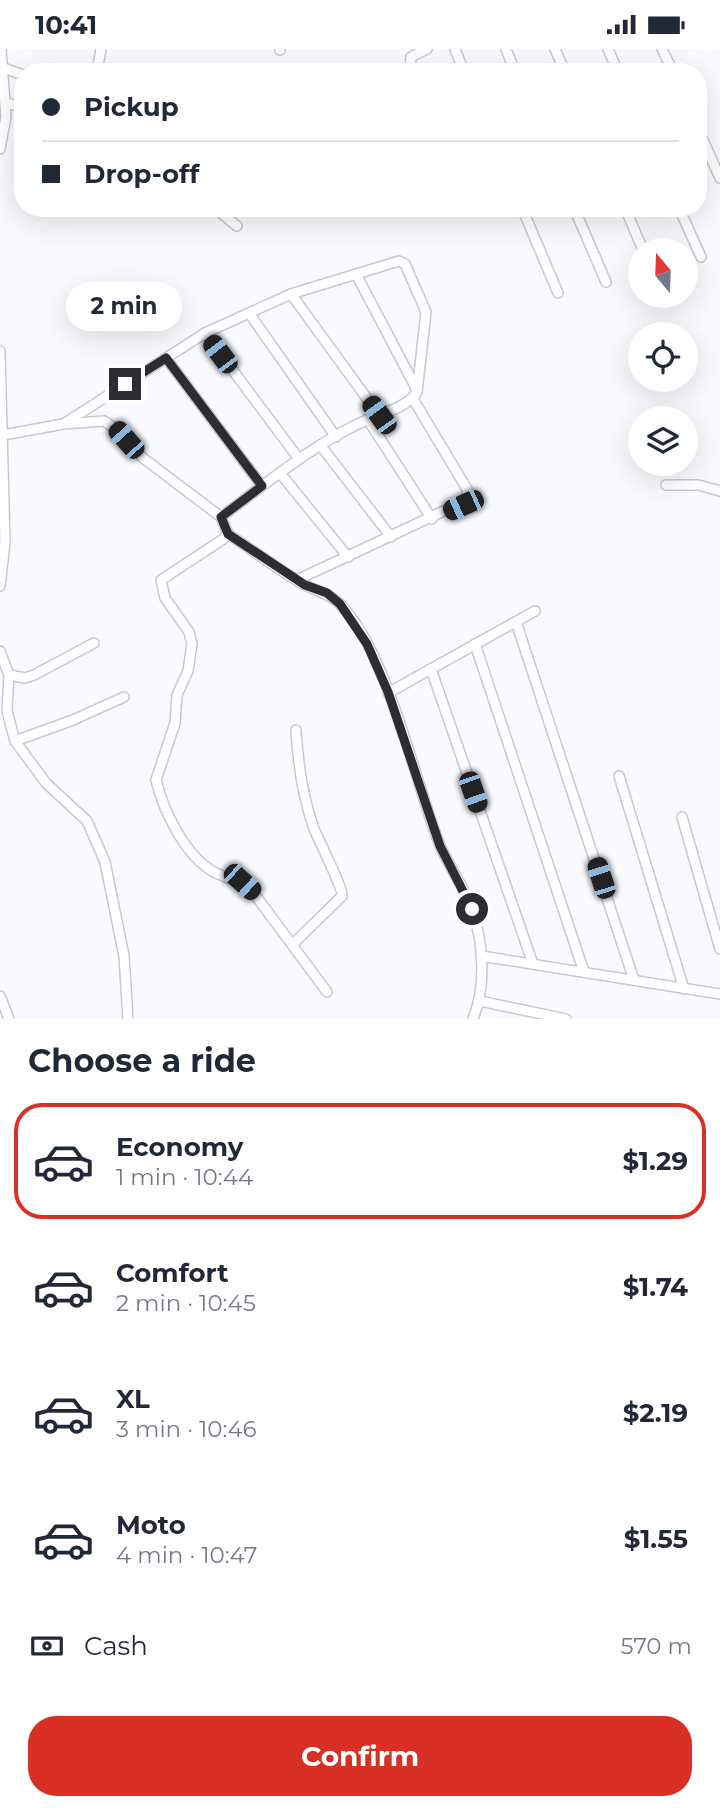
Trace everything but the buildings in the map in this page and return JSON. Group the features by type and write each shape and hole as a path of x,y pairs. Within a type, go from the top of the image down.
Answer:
{"street":[{"path":"411,63 411,57 427,49"},
{"path":"0,149 5,103 1,51"},
{"path":"5,103 14,105"},
{"path":"707,149 720,178"},
{"path":"226,217 237,226"},
{"path":"526,217 558,293"},
{"path":"578,217 606,282"},
{"path":"629,217 638,238"},
{"path":"683,217 701,257"},
{"path":"63,424 205,333 290,294 398,261 405,264 426,312 415,395"},
{"path":"297,580 463,505 468,495 356,274"},
{"path":"290,294 379,415"},
{"path":"249,313 336,437"},
{"path":"205,333 299,459"},
{"path":"0,351 5,556 0,586"},
{"path":"166,358 262,486"},
{"path":"221,517 299,459 415,395"},
{"path":"368,420 432,519"},
{"path":"3,435 63,424 104,421 116,429 153,466 197,496 221,517 228,534 297,580 327,593 340,604 367,644 388,692 440,846 472,909 481,956 480,1001 473,1019"},
{"path":"321,446 391,537"},
{"path":"280,473 348,557"},
{"path":"666,485 698,485 720,491"},
{"path":"228,534 160,580 165,598 190,632 192,644 188,671 177,695 175,723 156,780 181,835 201,862 211,871 242,882 293,944 327,992"},
{"path":"388,692 535,611"},
{"path":"516,621 634,981"},
{"path":"9,675 25,678 34,675 94,643"},
{"path":"475,645 584,972"},
{"path":"0,651 9,675 6,699 8,723 15,741 46,783 86,821 104,862 124,956 128,1019"},
{"path":"431,669 533,964"},
{"path":"15,741 55,728 124,697"},
{"path":"293,944 342,895 343,890 328,865 306,804 298,770 296,730"},
{"path":"619,776 684,989"},
{"path":"682,817 720,949"},
{"path":"481,956 720,994"},
{"path":"0,996 9,1019"},
{"path":"480,1001 566,1019"}],"route":[{"path":"125,384 166,358 262,486 221,517 228,534 305,585 327,593 340,604 358,630 388,692 415,779 440,846 472,909"}]}
